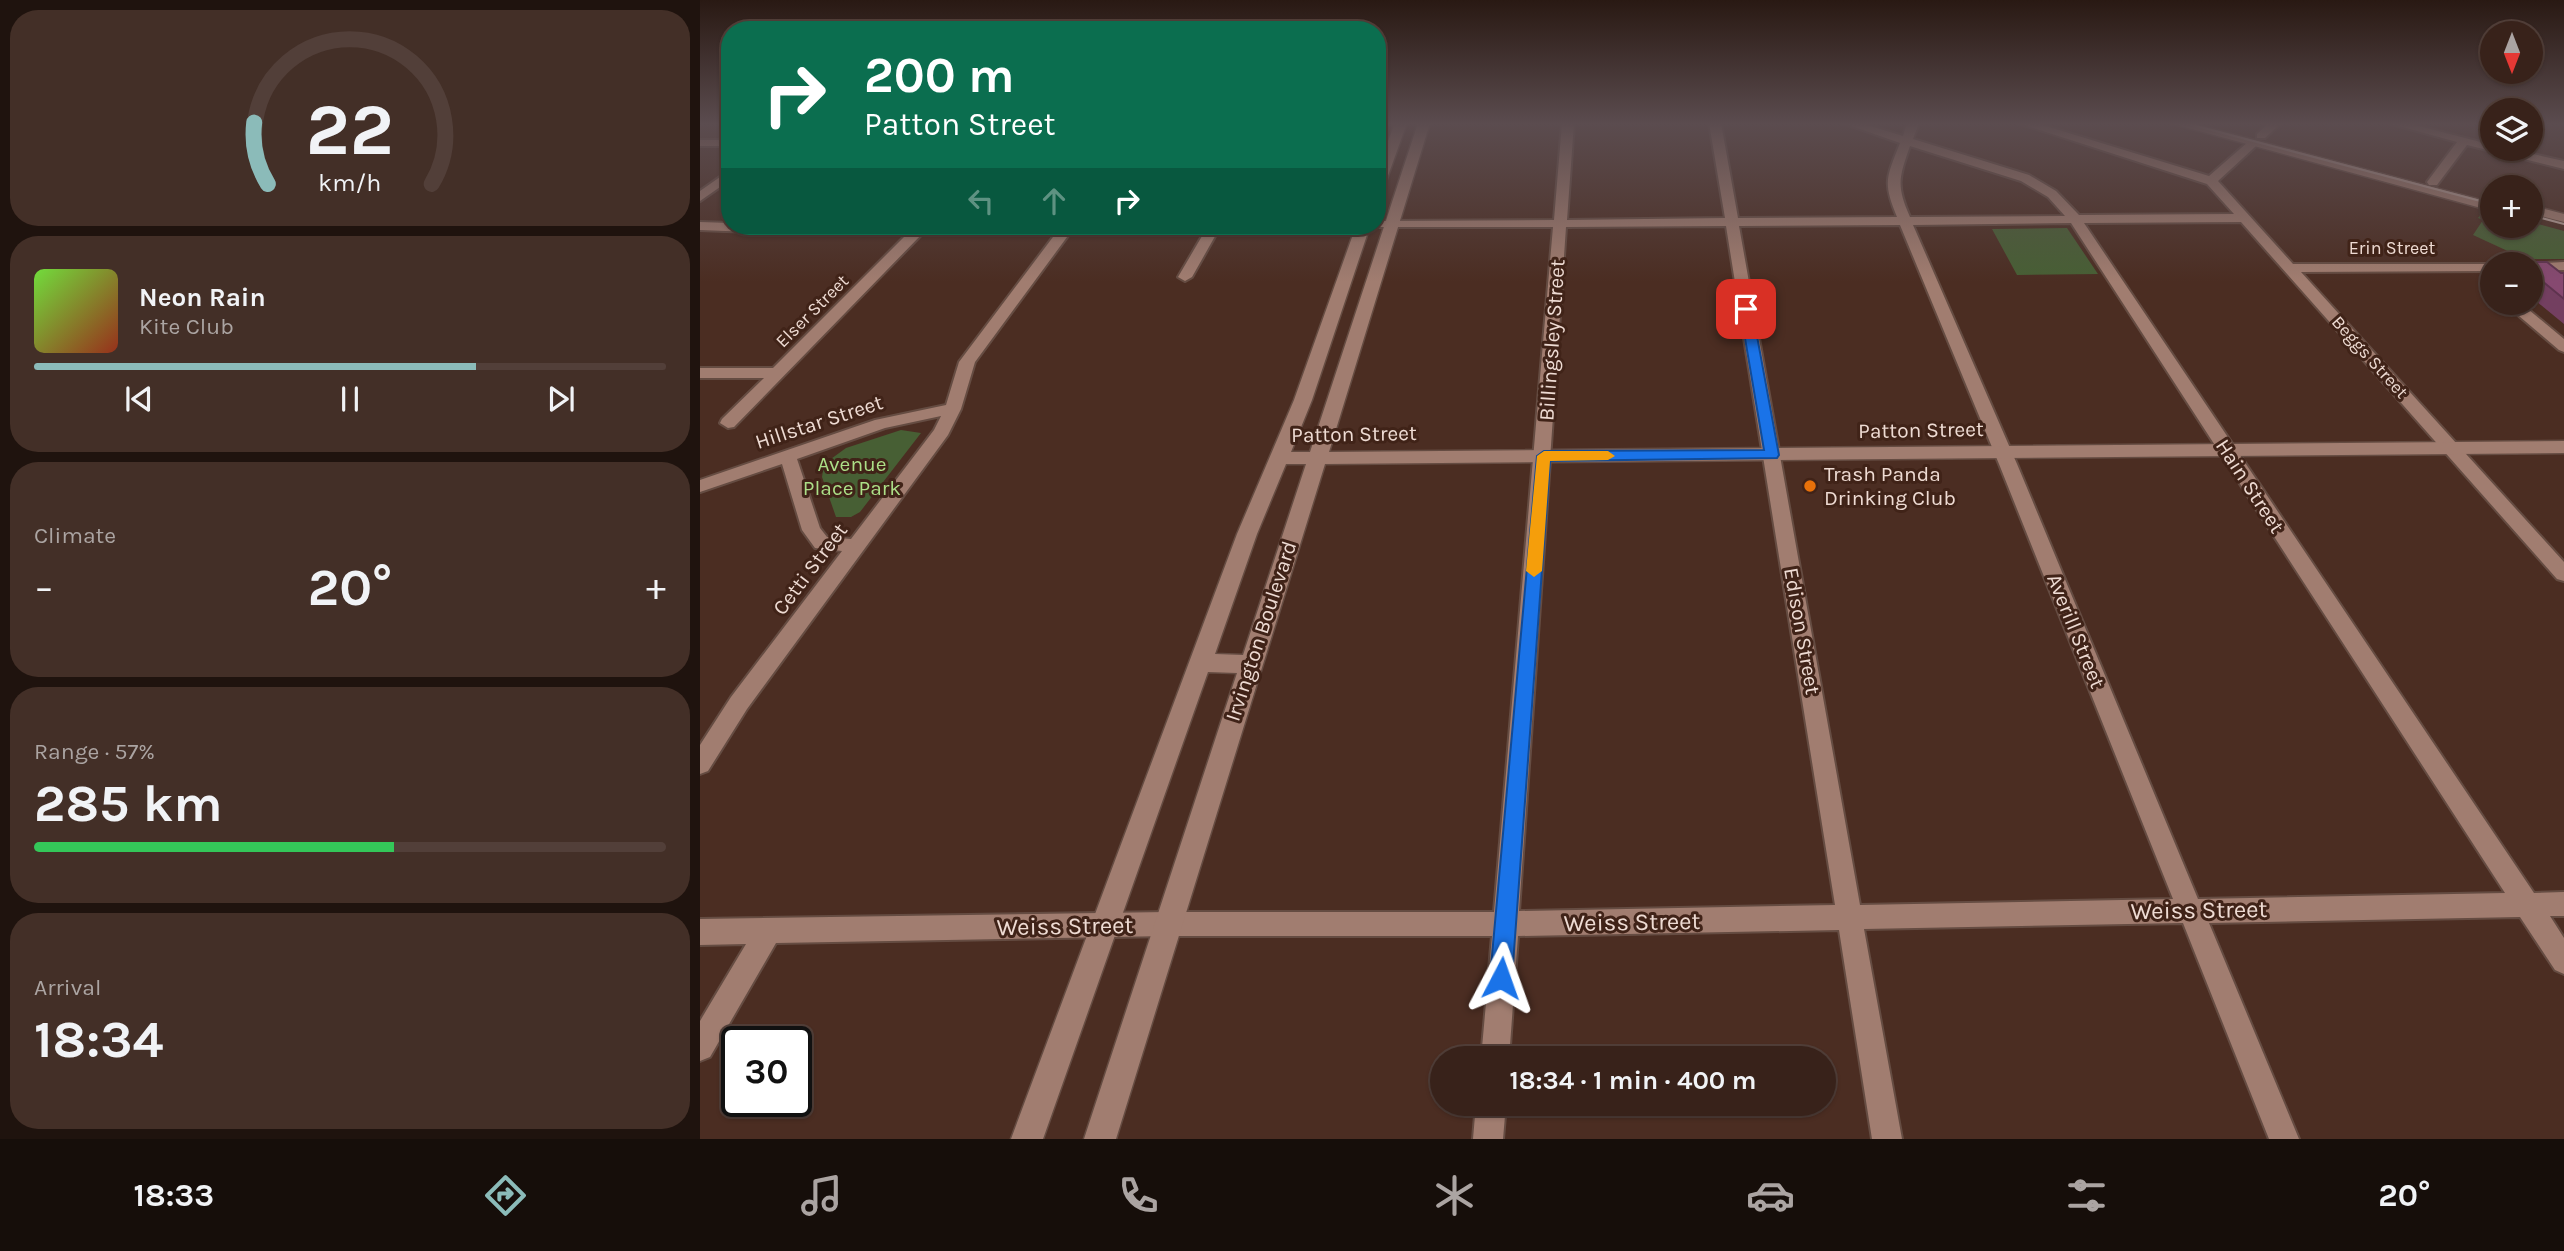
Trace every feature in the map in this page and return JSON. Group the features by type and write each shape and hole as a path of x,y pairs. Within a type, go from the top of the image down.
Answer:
{"main road":[{"name":"Irvington Boulevard","path":"1386,223 1405,176"},
{"path":"2384,176 2480,204"},
{"path":"2408,176 2480,195"},
{"path":"2543,212 2564,218"},
{"path":"2543,221 2564,227"},
{"name":"Irvington Boulevard","path":"1027,1139 1247,534 1279,458 1361,235"},
{"name":"Irvington Boulevard","path":"1100,1139 1291,535 1349,362 1382,235"},
{"path":"1315,362 1349,362"},
{"name":"Patton Street","path":"1279,458 2564,447"},
{"path":"1200,663 1250,664"}],"street":[{"name":"Billingsley Street","path":"1496,1046 1564,176"},
{"name":"Edison Street","path":"1724,176 1887,1139"},
{"name":"Averill Street","path":"1894,176 1892,181 1905,221 2003,451 2284,1139"},
{"name":"Hain Street","path":"2020,176 2052,194 2075,219 2564,961"},
{"path":"2195,176 2211,181 2216,176"},
{"path":"2433,182 2437,176"},
{"path":"700,197 721,181"},
{"name":"Beggs Street","path":"2211,181 2564,574"},
{"path":"1386,225 2244,218"},
{"path":"700,226 721,227"},
{"name":"Elser Street","path":"728,423 913,235"},
{"name":"Cetti Street","path":"700,764 739,703 942,431 953,409 967,362 1061,235"},
{"path":"1185,277 1209,235"},
{"path":"2543,267 2564,266"},
{"name":"Erin Street","path":"2291,268 2480,267"},
{"path":"2526,315 2564,347"},
{"path":"700,373 778,373"},
{"name":"Hillstar Street","path":"700,486 881,425 953,409"},
{"path":"788,456 811,530 822,543 855,546"},
{"name":"Weiss Street","path":"700,932 1167,924 1505,924 2564,904"},
{"path":"700,1047 768,932"},
{"path":"1488,1139 1490,1116"}],"green space":[{"path":"2480,224 2480,238 2543,238 2543,225 2564,231 2564,259 2543,259 2543,252 2510,252 2473,235"},
{"path":"2067,228 2098,274 2017,275 1992,229"},
{"name":"Avenue Place Park","path":"901,430 921,433 860,512 851,517 836,517 822,477 824,464 846,448"}],"building":[{"path":"2543,262 2564,273 2564,299 2543,282"}],"tram line":[{"path":"2386,176 2480,201"},
{"path":"2543,218 2564,224"}],"slow traffic":[{"path":"1534,571 1544,456 1608,456"}],"place":[{"name":"Trash Panda Drinking Club","path":"1810,486"}],"route":[{"path":"1501,978 1544,456 1772,455 1746,309"}]}
